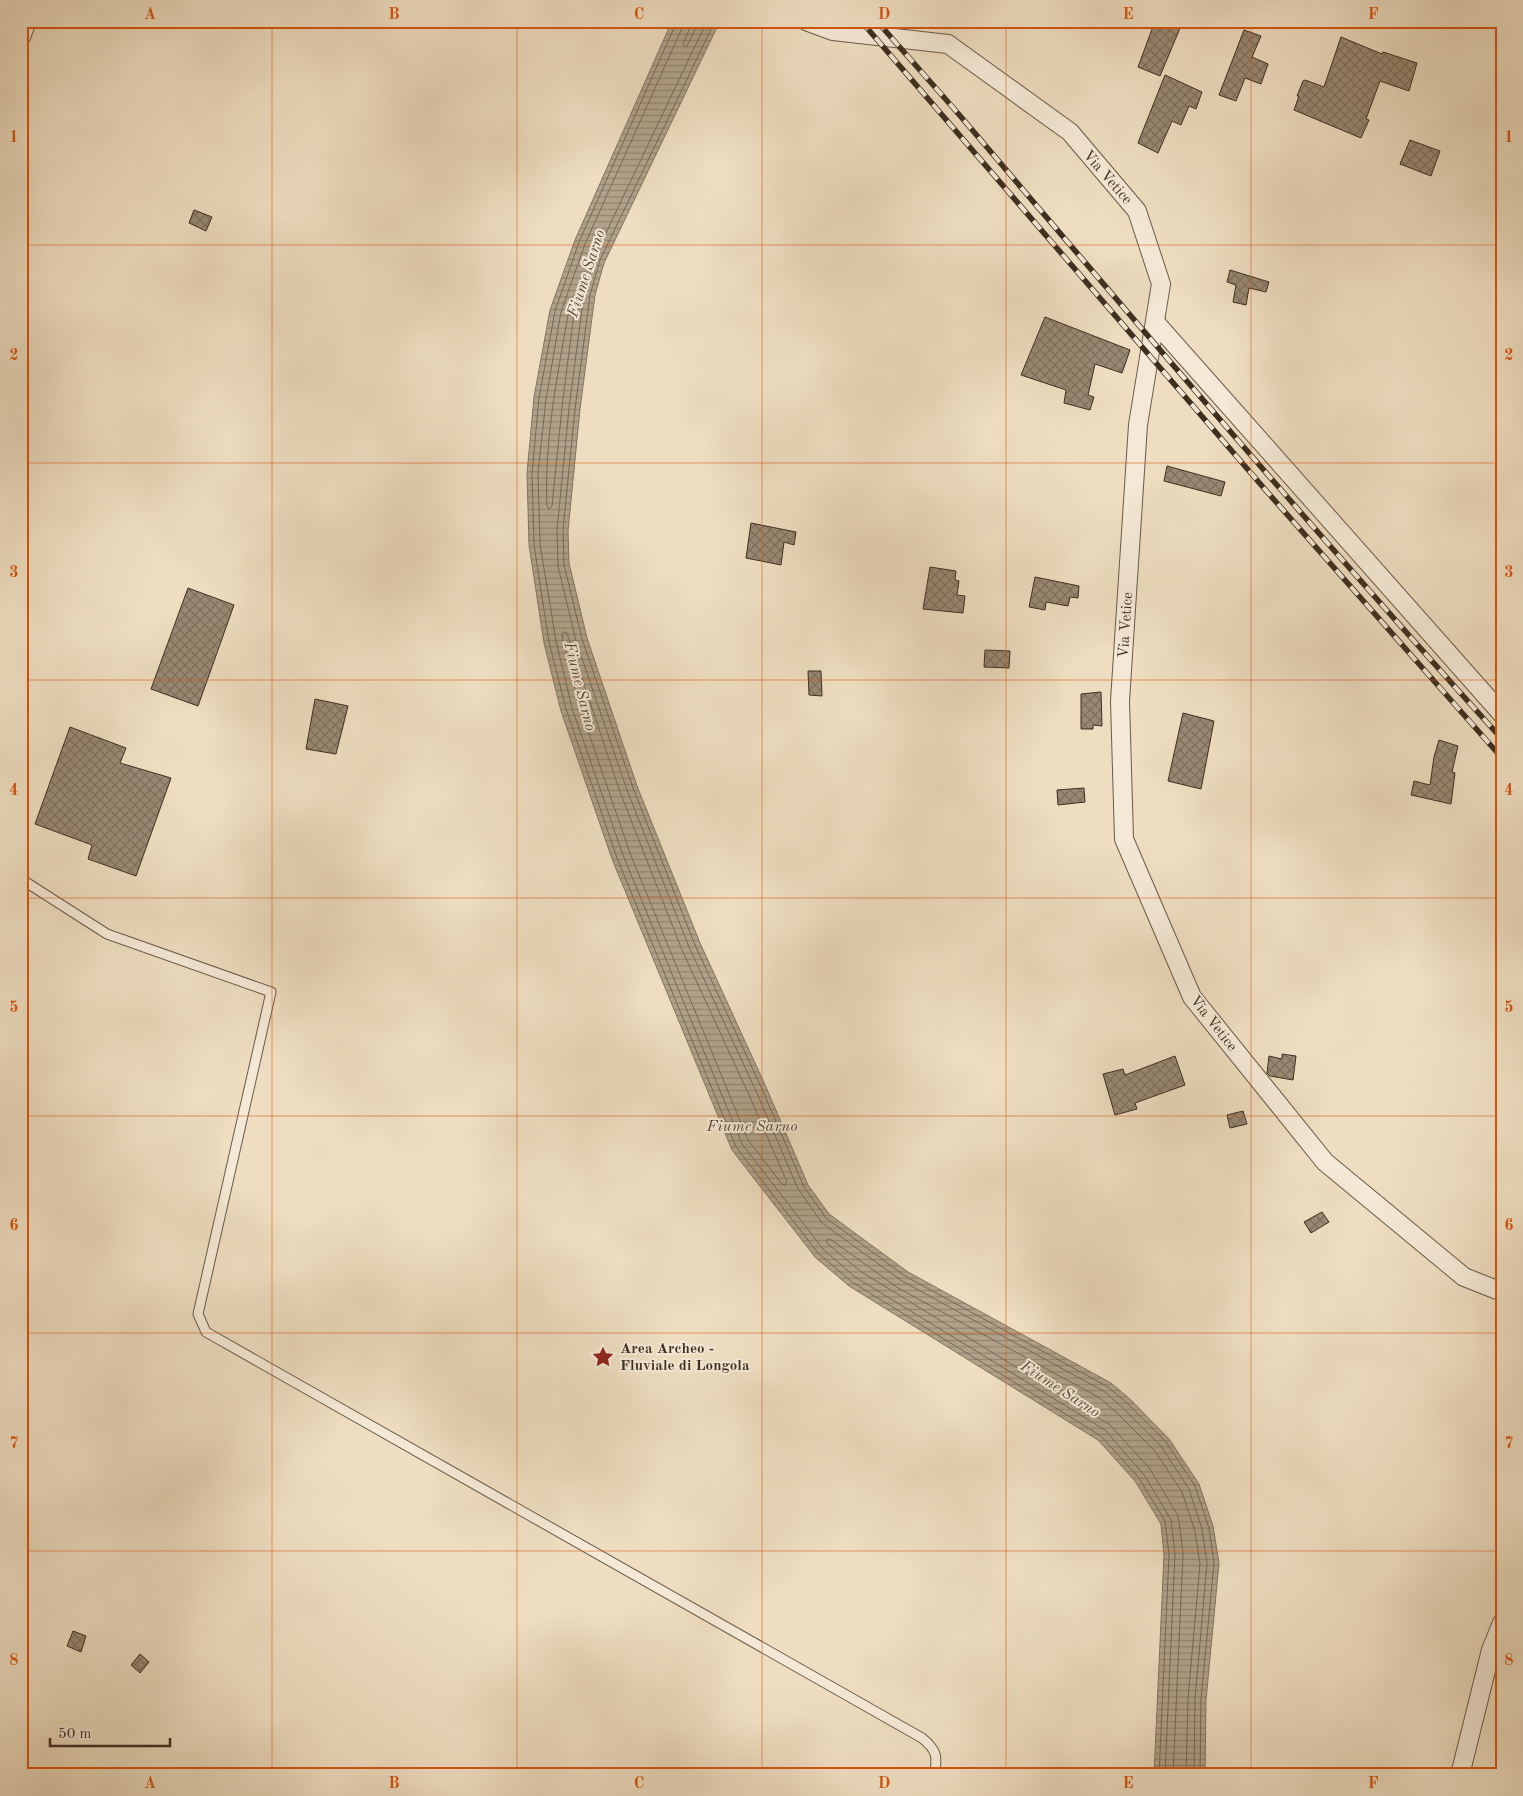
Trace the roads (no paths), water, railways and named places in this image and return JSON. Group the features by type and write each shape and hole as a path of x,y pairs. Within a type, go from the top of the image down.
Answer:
{"street":[{"path":"21,37 27,21"},
{"name":"Via Vetice","path":"806,21 833,31 948,44 1070,132 1137,211 1161,284 1138,425 1120,700 1124,839 1192,997 1325,1162 1464,1277 1502,1292"},
{"path":"1155,322 1502,714"},
{"path":"1460,1775 1491,1650 1502,1623"}],"lane":[{"path":"21,878 107,934 271,992 198,1314 206,1332 922,1738 933,1746 937,1761 934,1775"}],"water":[{"name":"Fiume Sarno","path":"672,21 720,21 604,263 595,295 580,409 568,531 569,563 587,638 637,786 700,943 766,1087 808,1185 829,1214 908,1272 1111,1383 1131,1400 1169,1439 1199,1484 1213,1526 1219,1563 1206,1700 1205,1775 1154,1775 1164,1555 1161,1524 1135,1481 1098,1440 849,1286 815,1257 732,1150 612,859 561,711 544,643 529,545 527,473 534,397 550,310 575,240"}],"railway":[{"path":"861,21 1269,494 1502,758"},
{"path":"877,21 1299,511 1502,739"}],"place":[{"name":"Area Archeo - Fluviale di Longola","path":"603,1357"}]}
